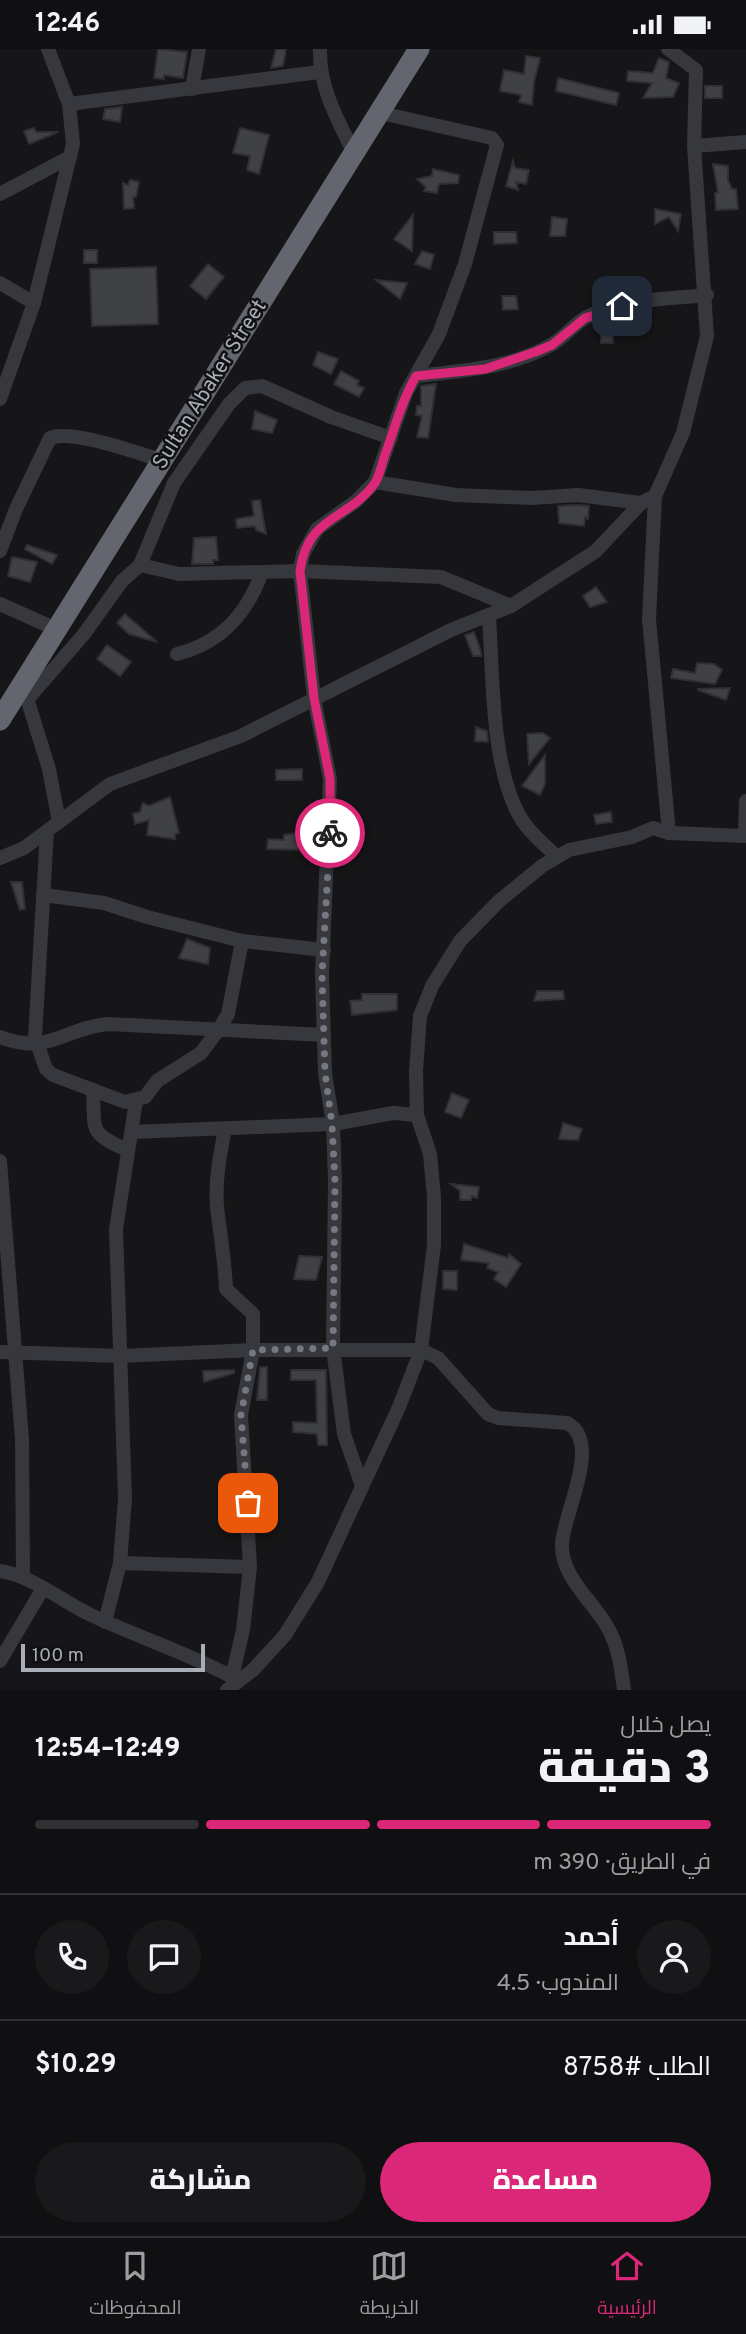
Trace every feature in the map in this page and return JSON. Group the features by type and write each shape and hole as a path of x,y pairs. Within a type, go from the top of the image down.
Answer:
{"highway":[{"name":"Sultan Abaker Street","path":"0,720 25,692 56,629 381,113 417,50"}],"street":[{"path":"0,399 34,303 70,157 72,126 69,104 48,49"},
{"path":"192,89 200,49"},
{"path":"320,49 319,72 335,115 354,153"},
{"path":"0,858 24,849 110,784 241,736 451,630 511,606 596,551 648,500 683,433 707,336 707,295 694,146 696,70 668,49"},
{"path":"69,104 319,72"},
{"path":"362,1486 344,1434 333,1348 336,1251 332,1124 325,1073 324,1035 330,779 314,698 300,571 303,554 317,529 355,502 375,482 416,376 439,334 465,264 497,145 492,138 381,113"},
{"path":"694,146 746,142"},
{"path":"0,194 70,157"},
{"path":"0,283 34,303"},
{"path":"416,376 485,369 552,345 585,318 622,306 707,295"},
{"path":"242,941 228,1014 219,1029 201,1053 157,1081 145,1097 125,1102 52,1075 36,1045 43,895 53,827 49,769 25,692 83,634 122,581 140,565 174,483 229,404 245,388 262,386 331,417 391,438"},
{"path":"0,551 16,509 50,438 63,435 162,460"},
{"path":"375,482 456,495 531,498 578,495 648,500"},
{"path":"648,500 649,619 668,832"},
{"path":"140,565 179,574 300,571 442,577 511,606"},
{"path":"177,654 191,650 228,629 255,592 262,572"},
{"path":"0,604 56,629"},
{"path":"489,617 499,744 510,792 526,826 557,857"},
{"path":"233,1682 285,1635 318,1582 421,1350 434,1245 434,1196 430,1154 417,1115 416,1071 420,1016 432,986 460,941 498,902 557,857 569,851 632,837 653,828 668,832 745,836 746,801"},
{"path":"43,895 104,903 242,941 324,950"},
{"path":"3,1042 47,1045 99,1025 324,1035"},
{"path":"93,1090 97,1133 102,1139 127,1150"},
{"path":"105,1622 120,1563 125,1453 116,1229 136,1101"},
{"path":"132,1132 332,1124 393,1114 417,1115"},
{"path":"225,1129 218,1167 217,1205 225,1252 226,1289 253,1314 253,1350 241,1415 250,1567 243,1630 233,1682"},
{"path":"0,1161 22,1439 23,1577"},
{"path":"0,1352 121,1356 333,1348 421,1350 438,1358 488,1414 498,1418 567,1423 580,1433 583,1450 573,1505 562,1542 564,1561 615,1642 624,1690"},
{"path":"120,1563 250,1567"},
{"path":"0,1571 23,1577 42,1590 105,1622 189,1655 233,1682"},
{"path":"0,1661 42,1590"}],"building":[{"path":"158,49 187,52 183,78 164,75 164,79 154,78"},
{"path":"276,49 286,49 283,66 271,68"},
{"path":"526,56 540,58 532,105 519,102 521,95 500,91 504,70 524,74"},
{"path":"659,58 669,62 666,78 679,83 673,97 643,98 652,83 627,81 628,71 653,73"},
{"path":"558,78 619,93 616,105 556,91"},
{"path":"705,86 722,86 722,98 705,98"},
{"path":"122,107 120,122 103,119 105,109"},
{"path":"34,128 36,132 58,132 29,144 24,131"},
{"path":"240,128 269,135 259,174 247,170 250,156 233,153"},
{"path":"513,161 515,168 529,170 526,184 516,182 518,190 506,186"},
{"path":"713,164 728,166 728,180 732,189 736,189 738,209 716,210 715,193 718,192"},
{"path":"433,169 459,175 458,183 439,184 437,193 424,191 426,187 417,179 432,176"},
{"path":"130,180 139,182 136,197 133,197 134,208 124,209 123,183 128,185"},
{"path":"655,209 681,214 678,231 669,217 655,224"},
{"path":"413,215 412,251 394,239"},
{"path":"552,217 567,219 565,236 550,236"},
{"path":"494,232 516,232 517,243 494,244"},
{"path":"84,250 97,250 97,263 84,263"},
{"path":"422,251 434,255 430,269 415,264"},
{"path":"208,264 224,277 206,299 190,286"},
{"path":"156,267 158,324 92,326 90,269"},
{"path":"376,280 407,283 400,299"},
{"path":"502,296 516,296 518,309 503,310"},
{"path":"606,320 613,343 601,343 601,321"},
{"path":"318,352 338,359 331,374 313,365"},
{"path":"341,371 359,381 357,385 364,388 359,397 334,384"},
{"path":"436,384 428,438 417,437 422,416 416,415 417,406 421,406 421,386"},
{"path":"255,411 277,420 272,433 252,429"},
{"path":"260,500 266,534 256,530 255,526 237,528 236,519 254,516 252,501"},
{"path":"558,506 589,506 588,519 585,517 584,526 559,523"},
{"path":"216,537 218,560 213,560 213,564 192,564 194,538"},
{"path":"27,545 57,555 52,564 25,549"},
{"path":"12,557 37,562 30,582 8,576"},
{"path":"596,587 607,602 590,607 583,596"},
{"path":"125,614 157,642 129,634 117,623"},
{"path":"474,632 481,656 473,656 465,635"},
{"path":"107,645 131,662 120,676 97,659"},
{"path":"697,663 714,664 722,670 715,684 671,678 673,669 695,673"},
{"path":"730,688 726,700 698,690 698,689"},
{"path":"476,727 487,731 488,742 475,741"},
{"path":"543,733 550,738 529,764 527,734"},
{"path":"545,755 545,784 540,795 522,786"},
{"path":"302,769 302,780 276,780 276,770"},
{"path":"170,797 179,833 175,834 175,839 147,835 149,820 135,824 133,814 140,812 143,803 149,806"},
{"path":"611,812 612,822 596,824 594,815"},
{"path":"296,833 296,841 303,841 303,850 267,849 268,839 284,840 284,835"},
{"path":"11,882 22,882 25,909 20,910"},
{"path":"187,939 210,948 208,964 179,958"},
{"path":"537,991 563,991 564,999 534,1001"},
{"path":"362,994 397,994 397,1010 352,1015 350,1001 362,1000"},
{"path":"452,1093 469,1100 461,1118 445,1112"},
{"path":"563,1123 582,1129 578,1140 559,1139"},
{"path":"451,1184 479,1187 477,1198 472,1196 471,1200 460,1200 460,1191"},
{"path":"464,1244 508,1258 509,1254 521,1264 506,1287 494,1279 498,1272 487,1268 489,1263 461,1260"},
{"path":"299,1256 322,1257 316,1280 294,1279"},
{"path":"443,1271 457,1271 457,1290 443,1289"},
{"path":"260,1367 267,1367 267,1400 257,1400"},
{"path":"234,1370 234,1373 204,1382 203,1371"},
{"path":"291,1370 326,1370 327,1445 318,1445 317,1434 293,1432 293,1422 317,1423 316,1380 291,1380"}],"way so far":[{"path":"248,1503 241,1415 248,1365 253,1350 333,1348 335,1181 332,1124 325,1073 322,975 330,833"}],"route":[{"path":"330,833 330,779 314,698 300,571 303,554 310,541 317,529 355,502 375,482 407,393 416,376 485,369 552,345 585,318 622,306"}]}
